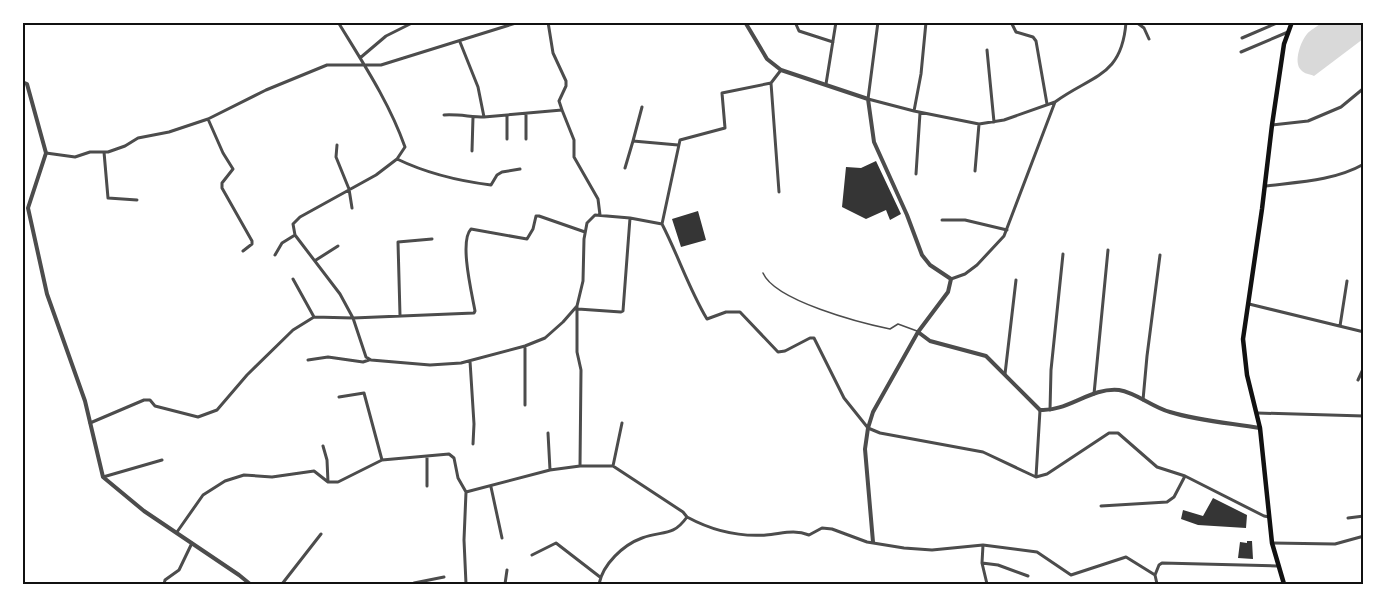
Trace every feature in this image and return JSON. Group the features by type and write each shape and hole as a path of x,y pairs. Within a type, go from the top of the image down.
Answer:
{"main road":[{"path":"1284,585 1272,543 1260,428 1244,358 1243,339 1284,44 1292,23"}],"street":[{"path":"338,22 388,106 405,147 397,159 376,175 295,220 293,224 295,235 340,294 353,318 369,360"},
{"path":"360,58 386,36 414,22"},
{"path":"46,153 75,157 90,152 104,152 125,146 138,138 169,132 208,119 266,90 327,65 381,65 519,22"},
{"path":"548,22 553,53 566,81 559,101 574,140 574,157 598,199 600,214"},
{"path":"745,22 766,59 781,70 868,99 979,124 1004,120 1054,102 1070,91 1099,77 1118,58 1125,37 1126,22"},
{"path":"795,22 799,31 833,42"},
{"path":"826,84 836,22"},
{"path":"878,22 868,99 874,142 907,215 922,255 930,265 951,279"},
{"path":"914,111 921,74 926,22"},
{"path":"1011,22 1016,32 1033,37 1036,41 1047,104"},
{"path":"1136,22 1144,28 1149,39"},
{"path":"1242,38 1279,22"},
{"path":"1285,22 1292,23"},
{"path":"1241,52 1288,32"},
{"path":"460,41 478,87 484,117"},
{"path":"987,50 994,122"},
{"path":"781,70 771,83 722,93 725,128 680,140 678,145 662,224 707,319 726,312 740,312 778,352 814,338 844,398 868,428 880,433 983,452 1036,477 1047,474 1082,449 1113,432 1118,433 1157,467 1185,476 1269,517"},
{"path":"22,82 27,84 46,153 28,208 47,294 75,369 103,477 144,511 240,575 250,585"},
{"path":"771,83 779,192"},
{"path":"1272,125 1308,121 1341,107 1364,88"},
{"path":"951,279 965,274 977,265 1005,236 1054,102"},
{"path":"625,168 642,107"},
{"path":"444,115 461,114 484,117 562,110"},
{"path":"916,174 920,112"},
{"path":"526,114 526,139"},
{"path":"507,116 507,139"},
{"path":"472,117 472,152"},
{"path":"208,119 233,169 222,183 222,188 252,241 243,251"},
{"path":"975,171 979,124"},
{"path":"633,141 678,145"},
{"path":"337,145 336,158 349,189 352,207"},
{"path":"104,152 108,198 137,200"},
{"path":"397,159 463,181 491,185 496,175 520,169"},
{"path":"1265,186 1327,178 1364,164"},
{"path":"580,466 581,370 577,352 577,307 583,280 587,224 591,218 600,214 662,224"},
{"path":"90,423 144,400 150,400 154,406 198,417 217,410 247,375 293,330 314,317 467,314 475,311 466,258 467,235 471,229 527,239 533,229 536,216 539,216 585,232"},
{"path":"577,307 623,311 630,218"},
{"path":"942,220 965,220 1007,230"},
{"path":"275,255 282,243 295,235"},
{"path":"400,315 398,242 432,239"},
{"path":"316,260 338,246"},
{"path":"1094,394 1108,250"},
{"path":"1050,411 1051,370 1063,254"},
{"path":"1143,400 1160,255"},
{"path":"292,279 314,317"},
{"path":"873,542 865,448 868,428 873,412 918,332 948,292 951,279"},
{"path":"1004,375 1016,280"},
{"path":"1340,326 1347,281"},
{"path":"1249,304 1364,332"},
{"path":"308,360 328,357 363,362 369,360 441,365 470,361 545,338 577,307"},
{"path":"918,332 930,341 986,356 1040,410 1050,411 1094,394 1119,390 1167,411 1260,428"},
{"path":"525,346 525,405"},
{"path":"470,361 473,444"},
{"path":"1358,380 1364,367"},
{"path":"339,397 364,393 382,460"},
{"path":"1036,477 1040,410"},
{"path":"1257,413 1364,416"},
{"path":"613,466 622,423"},
{"path":"548,433 550,470"},
{"path":"323,446 327,460 328,482"},
{"path":"177,532 203,495 225,481 244,475 272,477 314,471 328,482 338,482 382,460 449,454 454,458 458,478 466,492 464,540 466,585"},
{"path":"427,456 427,486"},
{"path":"103,477 162,460"},
{"path":"466,492 550,470 580,466 613,466 683,512 687,517 707,528 744,535 798,531 809,535 822,528 832,529 867,542 904,548 932,550 983,545 1038,552 1071,575 1126,558 1155,575"},
{"path":"1101,506 1167,502 1174,497 1185,476"},
{"path":"491,487 502,538"},
{"path":"1348,518 1364,516"},
{"path":"599,585 600,577 610,560 630,544 644,537 666,534 681,526 687,517"},
{"path":"282,585 321,534"},
{"path":"1272,543 1335,544 1364,536"},
{"path":"164,585 165,580 179,570 192,543"},
{"path":"532,555 556,543 600,577"},
{"path":"983,545 982,563 987,585"},
{"path":"982,563 998,565 1028,576"},
{"path":"1157,585 1155,575 1162,563 1277,566"},
{"path":"505,585 507,570"},
{"path":"414,584 444,577"},
{"path":"433,579 434,585"}],"lane":[{"path":"763,273 765,279 776,288 823,311 869,325 890,329 898,324 918,332"}],"shaded area":[{"path":"1322,22 1363,23 1363,39 1314,76 1301,70 1298,57 1305,37"}],"building":[{"path":"876,161 901,214 890,220 886,210 866,219 842,207 846,167 861,168"},
{"path":"698,211 706,240 681,247 672,219"},
{"path":"1213,498 1247,515 1246,528 1198,525 1181,519 1183,510 1203,516"},
{"path":"1247,541 1252,541 1253,559 1238,558 1240,542 1247,543"}]}
